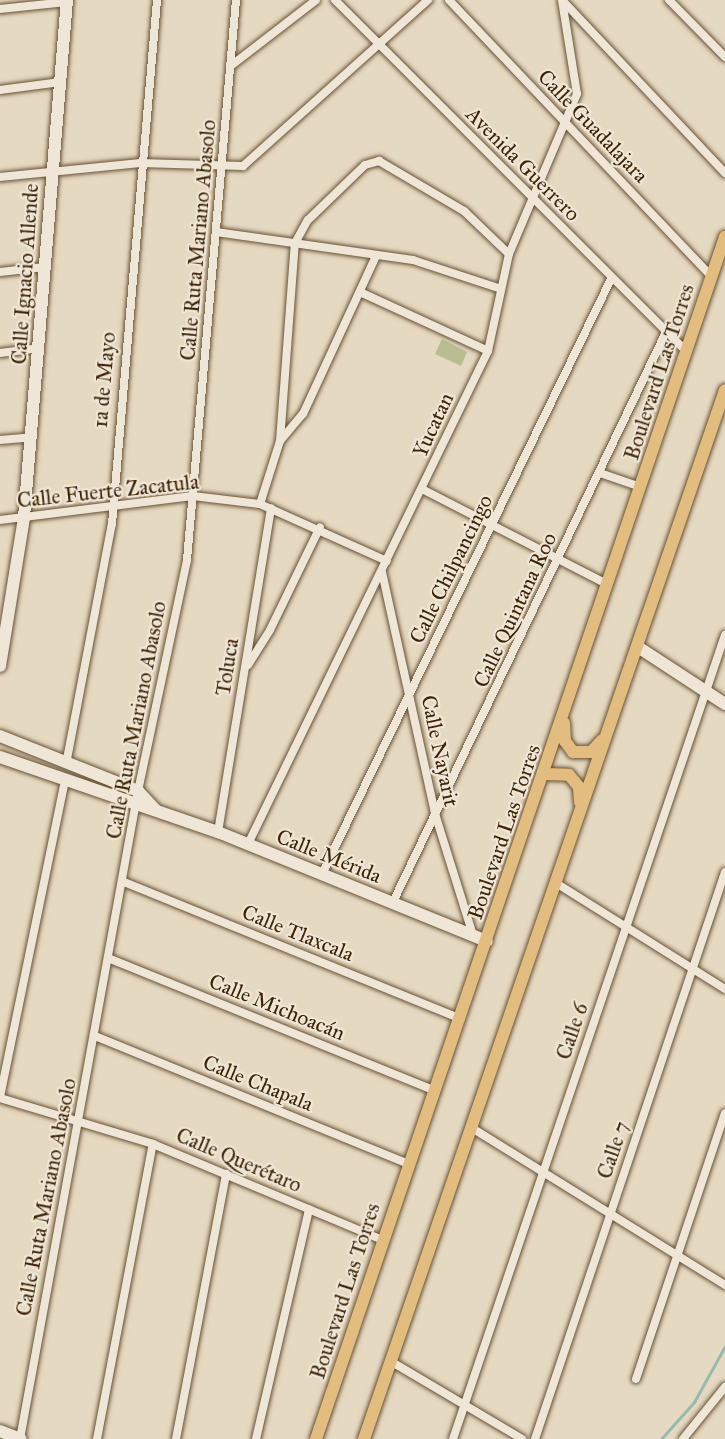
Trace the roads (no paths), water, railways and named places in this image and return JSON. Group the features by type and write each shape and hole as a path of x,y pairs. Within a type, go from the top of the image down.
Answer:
{"main road":[{"name":"Boulevard Las Torres","path":"316,1439 433,1090 565,713 725,237"},
{"path":"364,1439 608,732 720,419 725,390"},
{"path":"565,713 565,741 573,752 591,752 608,732"},
{"path":"544,774 563,772 576,781 581,793 578,818"}],"street":[{"name":"1a de Mayo","path":"67,759 111,507 140,164 157,0"},
{"name":"Calle Ruta Mariano Abasolo","path":"20,1439 124,882 138,791 187,560 236,0"},
{"path":"232,65 316,0"},
{"name":"Avenida Guerrero","path":"335,0 611,279 687,352"},
{"path":"0,177 53,170 140,164 221,167 253,162 428,0"},
{"name":"Calle Guadalajara","path":"449,0 711,276"},
{"path":"562,0 725,173"},
{"name":"Yucatan","path":"248,844 488,351 498,288 508,254 577,94 562,0"},
{"path":"669,0 725,57"},
{"path":"0,9 67,1"},
{"name":"Calle Ignacio Allende","path":"0,666 24,517 40,348 67,1"},
{"path":"0,90 60,82"},
{"path":"260,504 280,441 295,243 308,220 365,165 379,161 392,165 464,211 508,254"},
{"path":"216,232 413,260 498,288"},
{"path":"280,441 303,414 376,256"},
{"path":"0,273 45,267"},
{"name":"Calle Chilpancingo","path":"322,874 611,279"},
{"path":"360,292 488,351"},
{"name":"Calle Quintana Roo","path":"393,902 436,817 666,332"},
{"path":"0,353 40,348"},
{"path":"0,440 32,437"},
{"path":"600,473 641,487"},
{"path":"422,489 607,584"},
{"name":"Calle Fuerte Zacatula","path":"0,520 193,496 260,504 320,527 387,561"},
{"name":"Toluca","path":"218,832 271,508"},
{"path":"246,668 270,630 320,527"},
{"name":"Calle Nayarit","path":"382,571 436,817 473,935"},
{"name":"Calle 6","path":"453,1439 725,635"},
{"path":"638,647 725,704"},
{"path":"0,736 67,759 138,791"},
{"name":"Calle Mérida","path":"0,757 218,832 487,941"},
{"path":"0,1097 65,779"},
{"name":"Calle Mérida","path":"138,791 156,810"},
{"name":"Calle 7","path":"535,1439 725,872"},
{"name":"Calle Tlaxcala","path":"124,882 459,1018"},
{"path":"556,884 725,989"},
{"name":"Calle Michoacán","path":"108,958 433,1090"},
{"name":"Calle Chapala","path":"95,1036 408,1164"},
{"name":"Calle Querétaro","path":"0,1097 153,1144 383,1240"},
{"path":"636,1379 675,1256 725,1113"},
{"path":"472,1128 610,1216 725,1285"},
{"path":"97,1439 153,1144"},
{"path":"176,1439 226,1174"},
{"path":"256,1439 309,1209"},
{"path":"392,1362 522,1439"},
{"path":"683,1439 725,1387"},
{"path":"0,1431 20,1439"}],"waterway":[{"path":"661,1439 694,1402 725,1346"}]}
